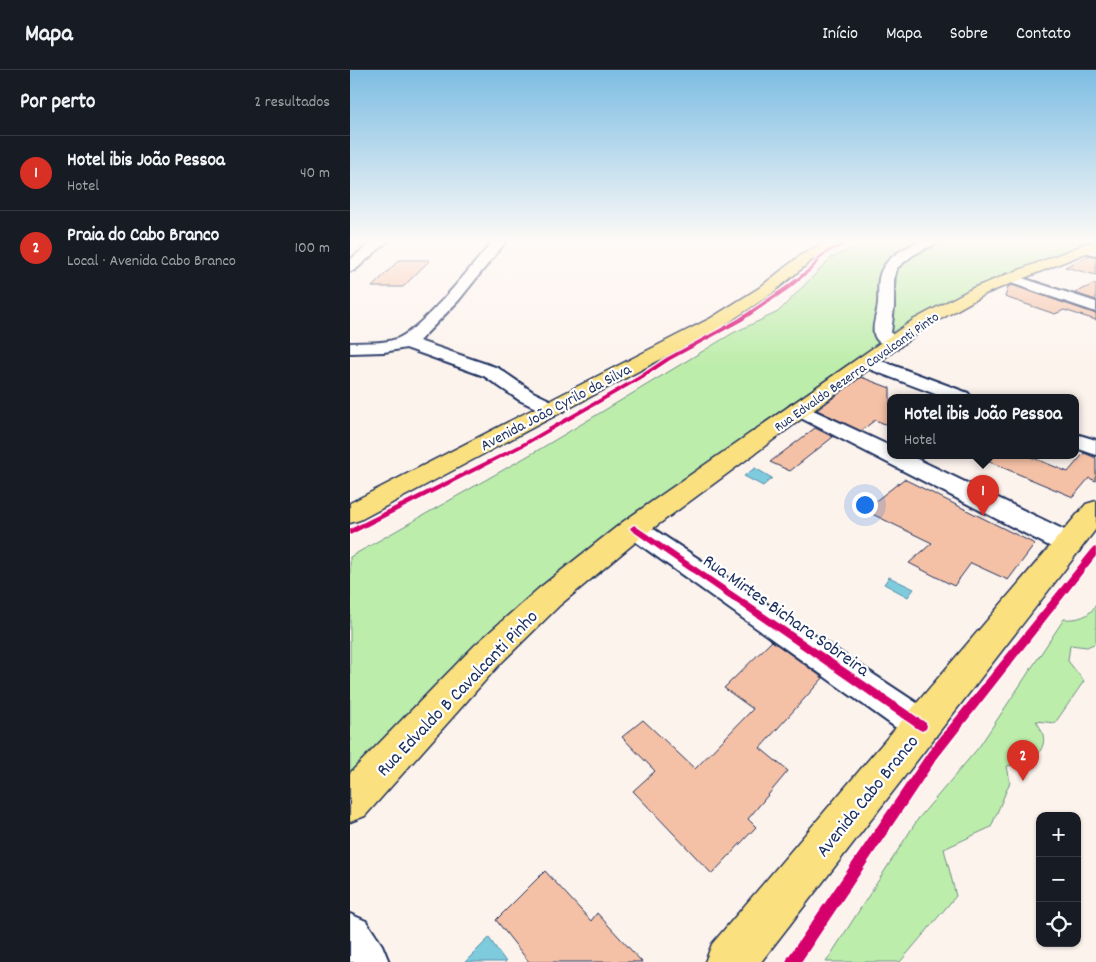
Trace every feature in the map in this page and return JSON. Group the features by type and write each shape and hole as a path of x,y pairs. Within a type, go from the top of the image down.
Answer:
{"main road":[{"name":"Avenida João Cyrilo da Silva","path":"759,295 771,282"},
{"name":"Avenida João Cyrilo da Silva","path":"350,514 716,322 759,295 776,282"},
{"name":"Rua Edvaldo Bezerra Cavalcanti Pinto","path":"634,528 920,324 979,291 1001,282"},
{"name":"Avenida Cabo Branco","path":"730,962 1096,510"},
{"name":"Rua Edvaldo B Cavalcanti Pinho","path":"350,802 487,655 562,586 634,528"}],"street":[{"path":"412,337 463,282"},
{"path":"887,282 885,320 882,328 883,337 894,343"},
{"path":"1021,282 1096,307"},
{"path":"350,348 412,337 491,372 526,396 551,408"},
{"path":"868,362 953,394"},
{"path":"798,410 887,454"},
{"path":"1079,442 1096,448"},
{"path":"897,459 1069,544"},
{"name":"Rua Mirtes Bichara Sobreira","path":"634,528 922,726"},
{"path":"350,937 365,962"}],"green space":[{"path":"808,282 882,282 883,293 877,347 846,372 632,514 476,648 350,781 350,557 540,449 733,333 778,312"},
{"path":"897,282 1007,282 889,337"},
{"path":"1096,604 1096,643 1087,647 1070,645 1068,661 1084,681 1055,723 1036,721 1040,727 1044,742 1033,762 1007,766 1010,782 991,827 944,849 956,896 900,962 826,962 918,819 979,747 1064,619 1083,617"}],"water":[{"path":"755,468 772,478 763,486 744,476"},
{"path":"889,577 914,589 908,597 884,584"},
{"path":"489,938 506,962 465,962"}],"building":[{"path":"377,282 408,282 403,287 372,287"},
{"path":"1096,283 1096,300 1075,293"},
{"path":"1012,285 1096,314 1096,320 1064,310 1055,314 1005,297 1008,287"},
{"path":"861,377 890,388 890,394 887,394 887,425 875,420 861,431 817,410"},
{"path":"815,428 833,437 790,471 770,462"},
{"path":"1084,453 1096,458 1096,481 1089,478 1073,497 983,459 1036,459 1068,472"},
{"path":"904,479 1035,544 1008,580 971,563 954,586 909,563 932,543 864,510"},
{"path":"772,641 823,678 760,748 788,771 748,819 756,827 712,874 633,791 655,771 622,737 643,720 695,769 753,709 724,688"},
{"path":"545,871 591,921 597,913 642,962 529,962 496,920"}],"cycle path":[{"path":"350,532 521,446 641,377 668,359 740,320 795,282"},
{"path":"634,528 922,726"},
{"path":"793,962 932,756 1096,550"}],"place":[{"name":"Hotel ibis João Pessoa","path":"983,516"},
{"name":"Praia do Cabo Branco","path":"1023,781"}]}
